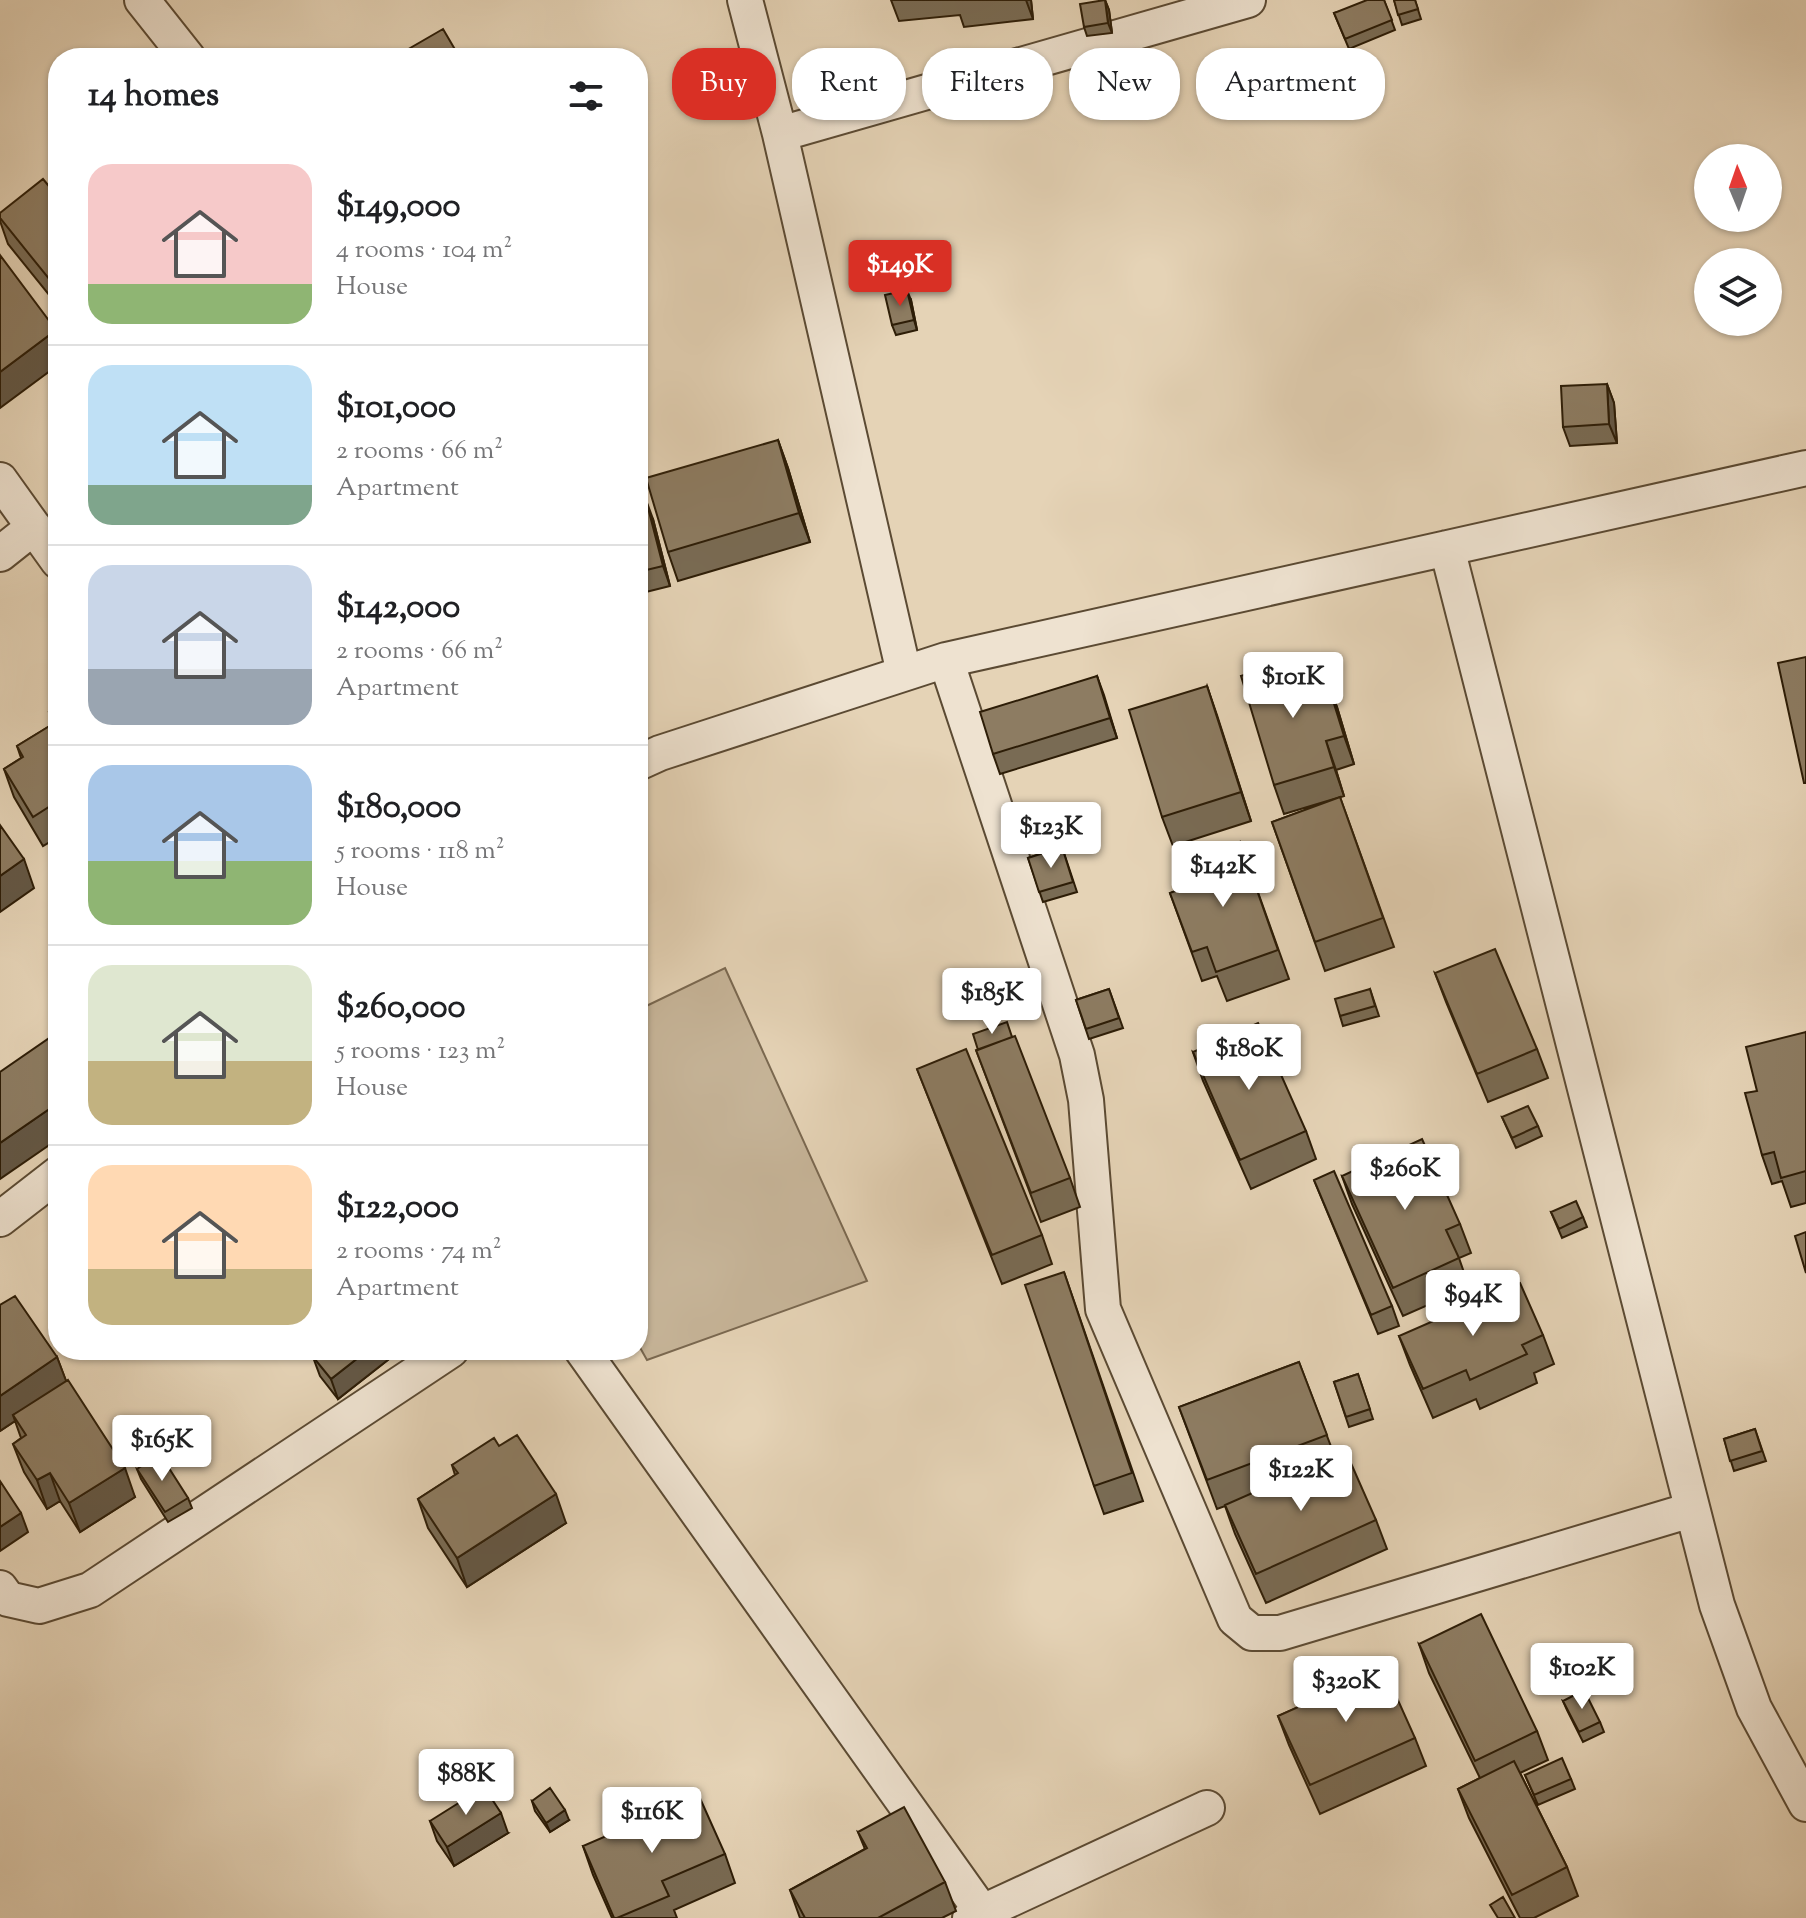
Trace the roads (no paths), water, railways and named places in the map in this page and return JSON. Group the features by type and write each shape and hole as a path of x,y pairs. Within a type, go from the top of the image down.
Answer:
{"street":[{"path":"142,0 180,48"},
{"path":"745,0 780,134 904,673"},
{"path":"780,134 1248,0"},
{"path":"648,758 946,660 1806,468"},
{"path":"0,480 48,547"},
{"path":"0,554 34,527"},
{"path":"1447,548 1717,1605 1754,1708 1806,1804"},
{"path":"946,660 1077,1055 1086,1100 1103,1309 1235,1619 1252,1633 1280,1633 1691,1510"},
{"path":"0,1219 48,1182"},
{"path":"0,1588 8,1599 39,1606 90,1590 436,1360"},
{"path":"589,1360 976,1915 1207,1808"}]}
